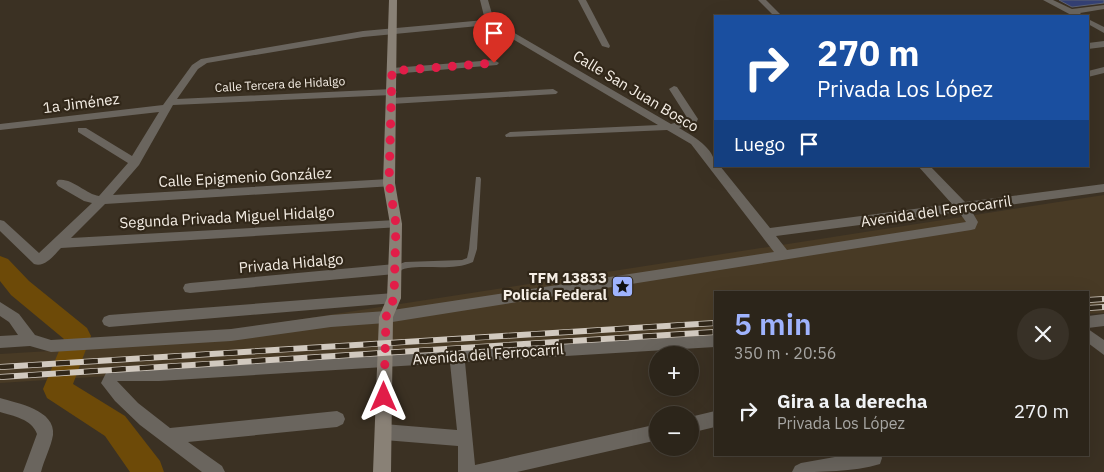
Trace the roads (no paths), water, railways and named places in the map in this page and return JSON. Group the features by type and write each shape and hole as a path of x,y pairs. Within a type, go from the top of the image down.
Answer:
{"street":[{"path":"382,472 386,317 394,298 395,269 396,224 389,183 393,0"},
{"path":"0,224 39,261 102,200 135,162 168,105 198,64 276,48 392,31 490,22 484,0"},
{"path":"582,0 606,46"},
{"path":"762,0 777,15"},
{"path":"1047,0 1076,14 1104,7"},
{"name":"Calle San Juan Bosco","path":"490,22 695,142 714,166"},
{"path":"1089,22 1104,30"},
{"path":"1089,46 1104,44"},
{"path":"392,71 494,63"},
{"path":"1089,74 1104,70"},
{"path":"510,135 671,127 693,120 674,89"},
{"name":"Calle Tercera de Hidalgo","path":"168,105 553,92"},
{"name":"1a Jiménez","path":"0,127 168,105"},
{"path":"0,121 10,122 11,126"},
{"path":"82,130 135,162"},
{"name":"Calle San Juan Bosco","path":"715,167 784,255"},
{"path":"0,342 30,340 51,346 99,344 231,335 331,321 386,317 970,226 972,222 963,208 925,167"},
{"path":"62,183 88,198 102,200"},
{"name":"Calle Epigmenio González","path":"102,200 389,183"},
{"name":"Avenida del Ferrocarril","path":"768,233 1104,188"},
{"name":"Segunda Privada Miguel Hidalgo","path":"59,242 396,224"},
{"name":"Privada Hidalgo","path":"190,288 395,269"},
{"path":"109,321 394,298"},
{"path":"0,308 14,318 30,340"},
{"path":"1089,322 1104,320"},
{"path":"1089,336 1104,350"},
{"name":"Avenida del Ferrocarril","path":"168,436 117,392 109,382 112,376 124,373 159,374 714,341"},
{"path":"457,356 466,439 467,472"},
{"path":"0,405 37,419 45,428 45,434 32,472"},
{"path":"168,436 337,419"},
{"path":"699,423 714,419"},
{"path":"384,432 466,439"},
{"path":"479,472 649,434"},
{"path":"168,436 216,472"},
{"path":"801,472 874,458"}],"lane":[{"path":"395,269 405,265 463,263 470,260 473,249 478,179"}],"waterway":[{"path":"0,265 20,288 78,336 57,389 115,426 149,472"}],"railway":[{"path":"1089,300 1104,299"},
{"path":"1089,308 1104,307"},
{"path":"0,367 714,323"},
{"path":"0,377 714,332"}],"place":[{"name":"TFM 13833 Policía Federal","path":"623,286"}]}
